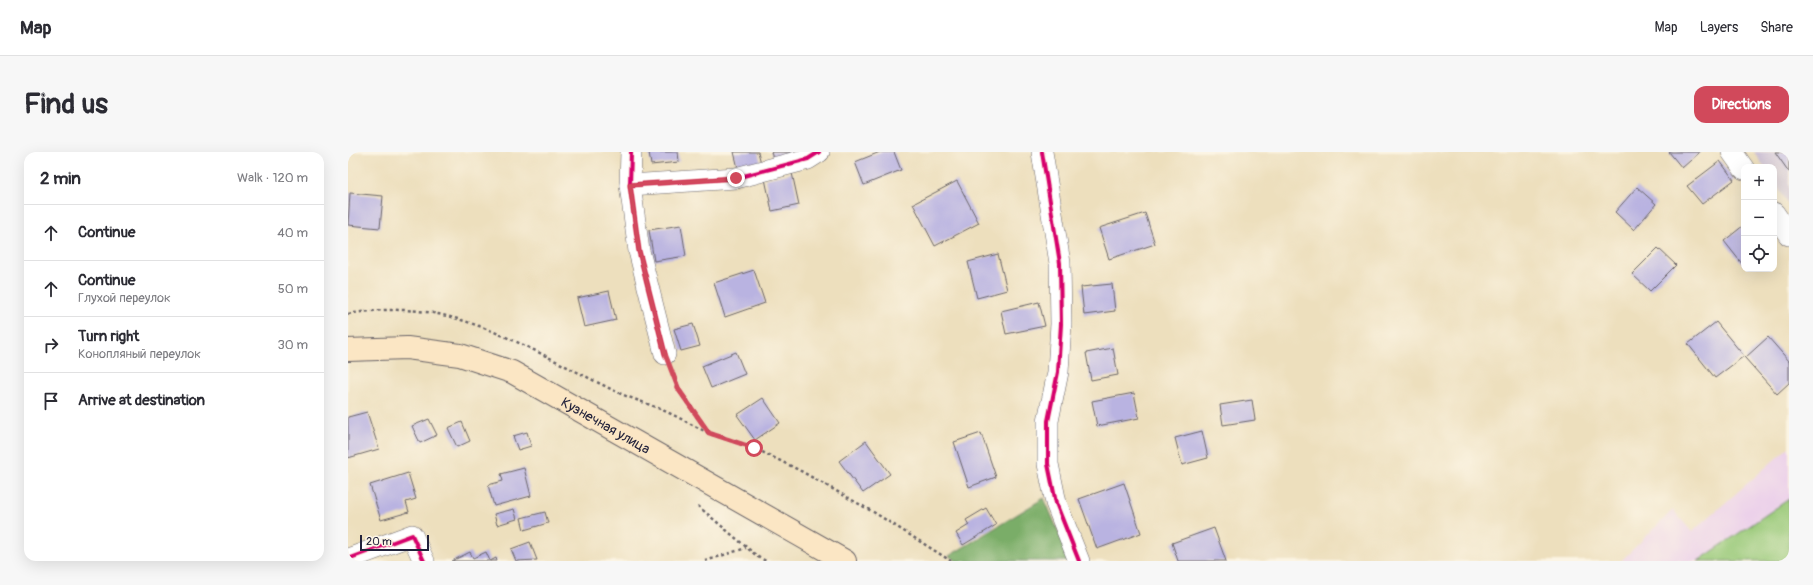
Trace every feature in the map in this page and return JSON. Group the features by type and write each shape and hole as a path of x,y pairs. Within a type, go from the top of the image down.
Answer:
{"main road":[{"name":"Кузнечная улица","path":"348,350 407,348 460,355 512,372 845,561"}],"street":[{"path":"631,152 630,185 639,251 665,354"},
{"path":"630,185 736,178 808,158 819,152"},
{"path":"1042,152 1060,263 1061,324 1058,372 1048,421 1048,464 1056,502 1079,561"},
{"path":"1732,152 1741,165"},
{"path":"1777,217 1789,235"},
{"path":"348,559 412,535 424,561"}],"path":[{"path":"665,354 679,390 709,433 754,448 799,470 875,513 951,561"},
{"path":"693,503 758,557 766,561"},
{"path":"705,561 747,548"}],"shaded area":[{"path":"1754,152 1789,152 1789,205 1777,187 1777,164 1762,164"},
{"path":"1789,447 1789,561 1621,561 1673,510 1692,532"}],"green space":[{"path":"1044,498 1071,561 957,561 949,556"},
{"path":"1789,499 1789,561 1698,561"}],"building":[{"path":"649,152 678,152 679,162 651,165"},
{"path":"734,152 758,152 761,163 738,168"},
{"path":"771,152 793,152 773,159"},
{"path":"880,152 894,152 901,170 864,185 855,162"},
{"path":"1669,152 1700,152 1682,168"},
{"path":"1775,152 1789,152 1789,172"},
{"path":"1720,161 1734,180 1702,204 1687,186"},
{"path":"792,173 799,205 772,211 765,179"},
{"path":"957,181 979,223 935,246 913,204"},
{"path":"1637,187 1656,204 1634,230 1615,212"},
{"path":"350,193 383,196 380,228 348,225"},
{"path":"1145,213 1155,244 1109,259 1099,228"},
{"path":"681,225 686,256 654,261 649,230"},
{"path":"1741,227 1741,262 1724,241"},
{"path":"1658,248 1676,265 1650,291 1632,274"},
{"path":"998,254 1007,290 977,298 968,262"},
{"path":"754,270 765,303 725,317 714,283"},
{"path":"1112,284 1115,311 1084,315 1081,287"},
{"path":"609,291 616,320 584,327 577,298"},
{"path":"1039,302 1045,326 1006,334 1001,311"},
{"path":"1716,322 1744,356 1715,378 1688,344"},
{"path":"693,324 700,346 681,351 674,329"},
{"path":"1768,337 1789,361 1789,383 1777,394 1745,358"},
{"path":"1113,348 1118,375 1091,380 1086,353"},
{"path":"736,352 745,374 711,388 702,366"},
{"path":"1134,393 1139,418 1097,426 1092,401"},
{"path":"763,398 780,423 755,440 737,415"},
{"path":"1252,400 1255,420 1223,425 1220,405"},
{"path":"367,412 379,449 348,458 348,417"},
{"path":"429,419 437,435 420,443 412,426"},
{"path":"462,422 470,441 457,447 448,428"},
{"path":"1202,431 1208,458 1182,465 1175,438"},
{"path":"527,432 531,446 518,450 513,436"},
{"path":"981,433 996,477 969,487 954,442"},
{"path":"866,441 890,474 863,493 839,461"},
{"path":"524,468 531,496 494,506 488,485 503,481 501,474"},
{"path":"408,473 416,499 406,502 409,512 381,520 370,485"},
{"path":"1124,483 1141,533 1097,549 1079,499"},
{"path":"986,508 996,525 963,545 956,533 969,525 966,520"},
{"path":"514,509 517,519 497,525 494,514"},
{"path":"545,512 548,523 524,530 521,518"},
{"path":"1214,528 1226,561 1178,561 1172,543"},
{"path":"530,542 537,560 516,561 511,549"},
{"path":"470,552 473,558 486,552 490,561 452,561"},
{"path":"496,558 497,561 490,561"}],"cycle path":[{"path":"631,152 630,185 639,251 665,354"},
{"path":"630,185 736,178 808,159 819,152"},
{"path":"1042,152 1060,263 1061,324 1058,372 1048,421 1048,464 1056,503 1079,561"},
{"path":"348,559 412,535 424,561"}],"route":[{"path":"736,178 630,185 639,251 665,354 679,390 697,418 709,433 754,448"}]}
